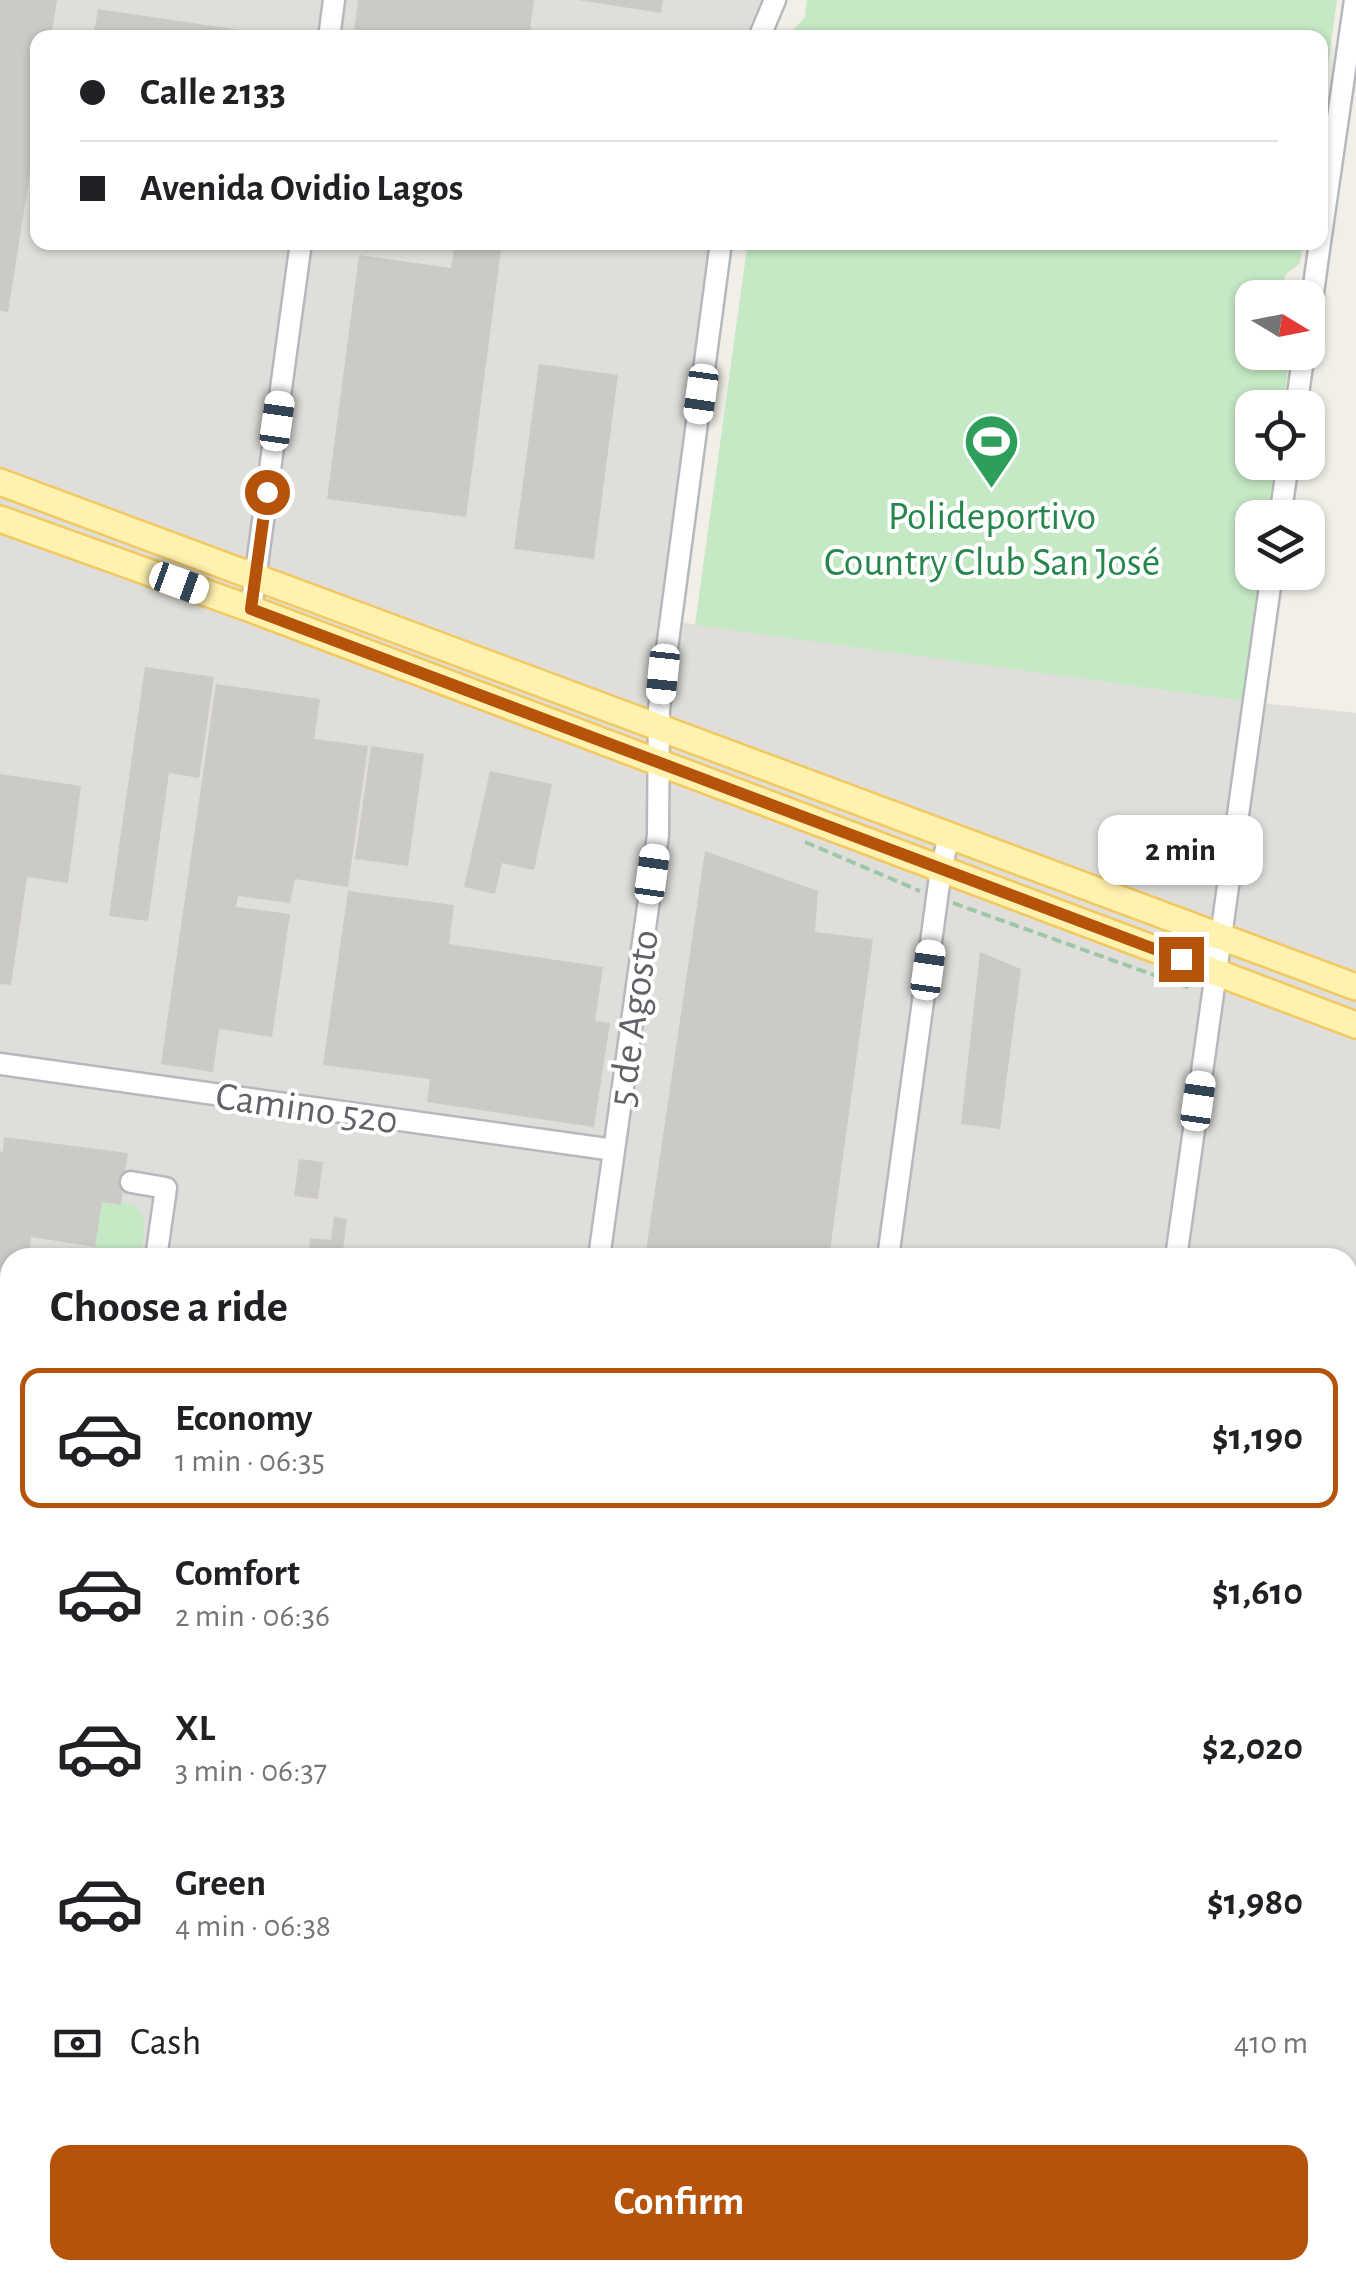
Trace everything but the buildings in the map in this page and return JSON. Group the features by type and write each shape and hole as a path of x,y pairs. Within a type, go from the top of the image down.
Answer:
{"main road":[{"path":"0,482 1356,987"},
{"path":"0,519 251,609 1356,1024"}],"street":[{"path":"329,30 334,0"},
{"path":"763,30 775,0"},
{"path":"1328,187 1355,0"},
{"path":"251,609 300,250"},
{"name":"5 de Agosto","path":"600,1248 658,835 658,728 721,250"},
{"path":"1315,280 1319,250"},
{"path":"1177,1248 1270,590"},
{"path":"889,1248 941,869 949,836"},
{"name":"Camino 520","path":"0,1064 614,1150"},
{"path":"130,1182 166,1188 157,1248"}],"shaded area":[{"path":"0,0 775,0 762,30 30,30 30,250 720,250 671,621 1242,701 1356,713 1356,1248 0,1248"}],"green space":[{"path":"807,0 1337,0 1328,64 1328,30 793,30 805,17"},
{"name":"Polideportivo Country Club San José","path":"747,250 1302,250 1300,263 1284,280 1235,280 1235,370 1288,370 1285,390 1235,390 1235,480 1272,480 1270,500 1235,500 1235,590 1258,590 1242,701 695,625"},
{"path":"121,1201 138,1209 144,1222 141,1248 93,1248 102,1202"}],"place":[{"name":"Polideportivo Country Club San José","path":"992,490"}],"route":[{"path":"267,492 251,609 1181,959"}]}
